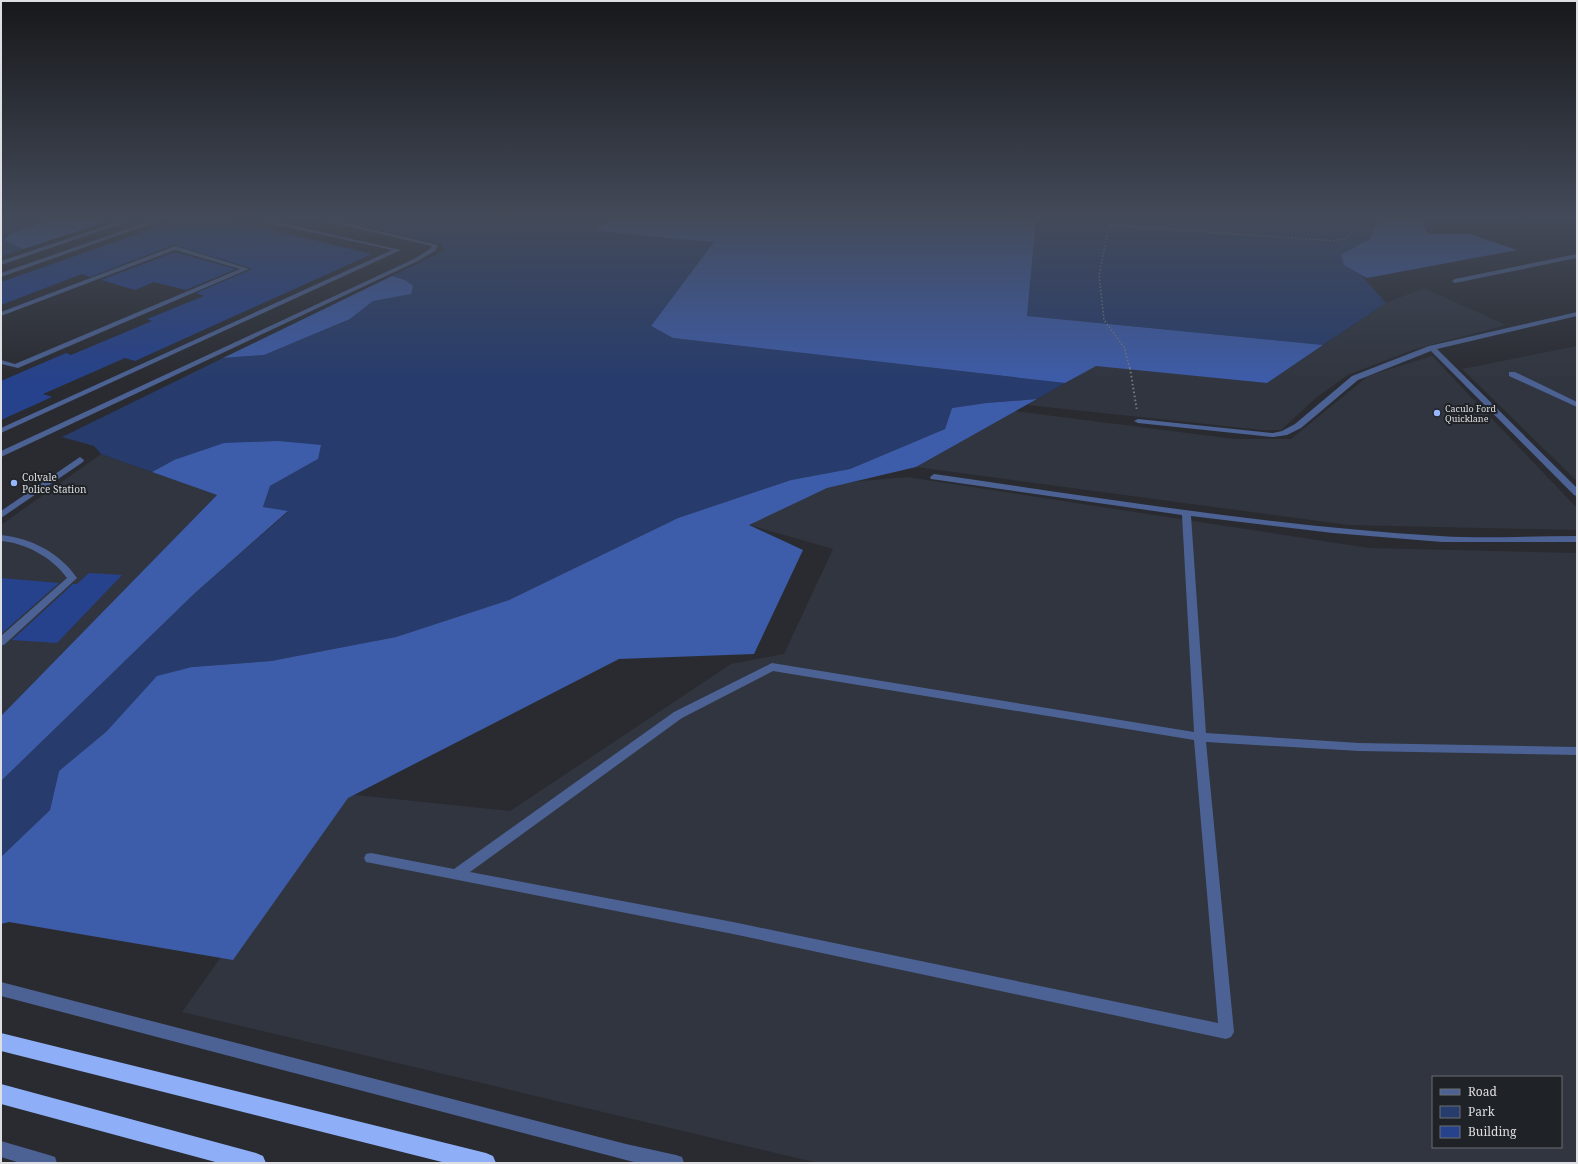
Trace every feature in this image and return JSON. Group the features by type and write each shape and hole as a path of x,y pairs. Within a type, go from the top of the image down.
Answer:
{"highway":[{"path":"1,1042 486,1163"},
{"path":"1,1094 256,1163"}],"street":[{"path":"1,314 108,273"},
{"path":"1,362 14,366 236,273"},
{"path":"1,431 347,273"},
{"path":"1,454 388,273"},
{"path":"1455,281 1492,273"},
{"path":"1138,421 1273,435 1284,434 1298,426 1355,378 1432,348 1577,314"},
{"path":"1432,348 1577,493"},
{"path":"1512,374 1577,405"},
{"path":"1,515 80,460"},
{"path":"934,477 1186,513 1333,530 1442,539 1577,539"},
{"path":"371,858 741,930 1226,1032 1200,737 1186,513"},
{"path":"1,538 8,538 32,546 63,566 72,578 1,642"},
{"path":"458,874 678,715 772,667 1200,737 1359,746 1577,751"},
{"path":"1,989 626,1152 676,1163"},
{"path":"1,1149 49,1163"}],"path":[{"path":"1099,273 1104,320 1124,347 1132,376 1138,421"}],"shaded area":[{"path":"691,273 1031,273 1027,316 1323,345 1267,383 1096,366 1065,383 673,338 651,326"},
{"path":"1359,273 1392,273 1367,278"},
{"path":"392,276 405,280 413,286 411,294 373,301 350,319 264,355 223,358"},
{"path":"1424,288 1506,325 1415,349 1348,375 1317,397 1281,430 1262,430 1027,405 1096,365 1267,383 1386,303"},
{"path":"1577,346 1577,481 1462,369"},
{"path":"1432,356 1577,508 1577,530 1348,525 916,467 1015,411 1235,439 1291,439 1368,376"},
{"path":"1037,399 916,467 827,488 749,525 803,550 754,654 619,659 348,798 233,960 9,922 1,924 1,857 50,810 59,771 107,731 157,676 192,667 271,661 396,637 509,600 678,518 791,480 850,469 945,429 952,408 986,403"},
{"path":"278,441 321,445 318,459 270,486 263,507 288,511 195,593 1,781 1,716 217,495 152,472 174,460 224,443"},
{"path":"101,454 217,495 1,716 1,525"},
{"path":"907,477 1369,548 1577,553 1577,1163 818,1163 182,1012 337,793 510,811 731,664 784,654 833,549 749,525 828,484"}],"green space":[{"path":"397,273 691,273 651,326 673,338 1065,383 1037,399 986,403 952,408 945,429 850,469 791,480 678,518 509,600 396,637 271,661 192,667 107,731 59,771 50,810 1,857 1,781 195,593 288,512 263,507 270,486 318,459 174,460 152,472 101,454 94,446 62,437 223,358 264,355 350,319 372,301 410,294 405,280 392,276"},
{"path":"1031,273 1360,273 1386,303 1323,345 1027,316"}],"building":[{"path":"26,273 100,273 90,277 82,274 1,305 1,282"},
{"path":"119,273 226,273 186,290 154,282 135,290 101,280"},
{"path":"242,273 329,273 135,361 125,358 43,394 52,397 1,420 1,381 66,353 71,355 152,321 147,319 204,296 196,293"},
{"path":"89,573 122,575 57,643 12,640 73,584 77,584"},
{"path":"1,578 59,583 1,634"}],"place":[{"name":"Caculo Ford Quicklane","path":"1437,413"},
{"name":"Colvale Police Station","path":"14,483"}]}
